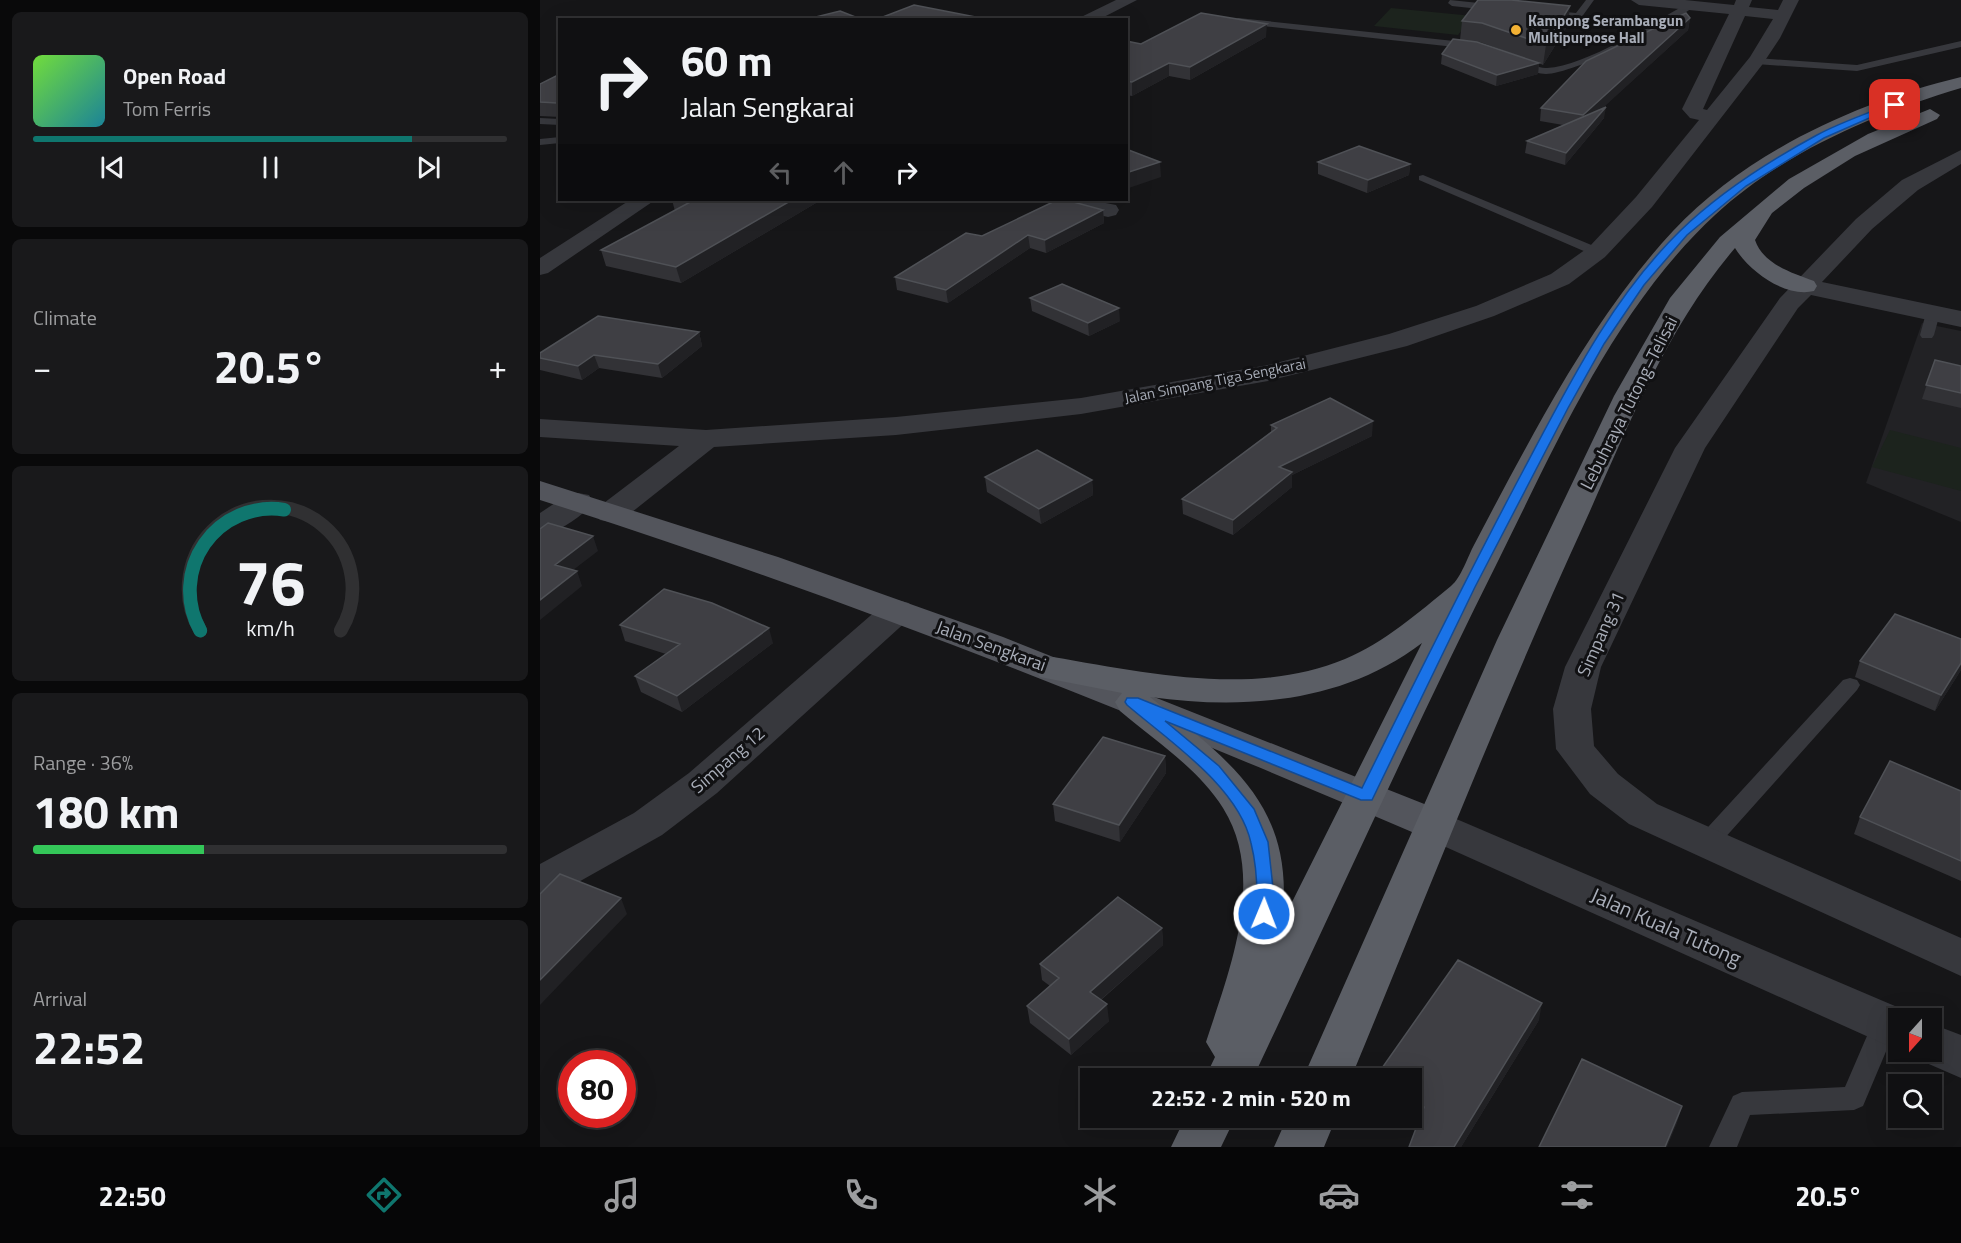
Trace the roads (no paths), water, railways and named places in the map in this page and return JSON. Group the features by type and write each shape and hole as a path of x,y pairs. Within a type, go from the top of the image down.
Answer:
{"highway":[{"path":"1234,1068 1468,587 1598,344 1641,283 1683,233 1729,194 1772,164 1821,136 1876,112 1961,82"},
{"name":"Lebuhraya Tutong–Telisai","path":"1331,1068 1433,824 1529,603 1651,355 1687,293 1727,242 1770,204 1811,174 1859,146 1911,122 1961,104"},
{"path":"1770,204 1748,232 1744,240 1745,246 1749,254 1763,266 1787,280 1805,286"},
{"path":"1053,669 1134,683 1216,692 1273,689 1356,669 1389,651 1468,587"},
{"path":"1133,702 1214,770 1246,809 1259,842 1266,897 1262,931 1222,1068"},
{"path":"1299,1147 1307,1128"}],"main road":[{"name":"Jalan Sengkarai","path":"540,490 765,563 1053,669 1433,824"}],"street":[{"path":"1088,18 1129,0"},
{"path":"1640,0 1690,6 1788,8"},
{"path":"1713,116 1697,114 1692,109 1743,6"},
{"name":"Jalan Simpang Tiga Sengkarai","path":"540,428 706,439 896,426 1081,406 1268,374 1398,340 1485,311 1560,279 1597,252 1644,202 1713,116 1756,61 1788,8"},
{"name":"Simpang 31","path":"1961,156 1910,185 1864,224 1789,303 1690,448 1583,667 1572,709 1575,749 1604,784 1643,814 1961,958"},
{"path":"540,268 642,201"},
{"path":"1067,201 1108,210"},
{"path":"1805,286 1930,324 1961,319"},
{"path":"611,513 706,439"},
{"path":"540,527 578,502"},
{"name":"Simpang 12","path":"542,882 648,824 703,783 897,611"},
{"name":"Jalan Kuala Tutong","path":"1433,824 1888,1024"},
{"path":"1942,1048 1961,1057"}],"lane":[{"path":"1455,0 1452,3 1509,9"},
{"path":"1532,12 1578,16 1590,0"},
{"path":"1501,55 1545,71 1610,48 1690,6"},
{"path":"1226,19 1479,47"},
{"path":"1756,61 1857,68 1961,44"},
{"path":"540,121 558,122"},
{"path":"540,142 558,140"},
{"path":"1423,178 1597,252"},
{"path":"1706,844 1850,685"},
{"path":"1723,1147 1742,1104 1854,1098 1888,1034"}],"place":[{"name":"Kampong Serambangun Multipurpose Hall","path":"1516,30"}]}
